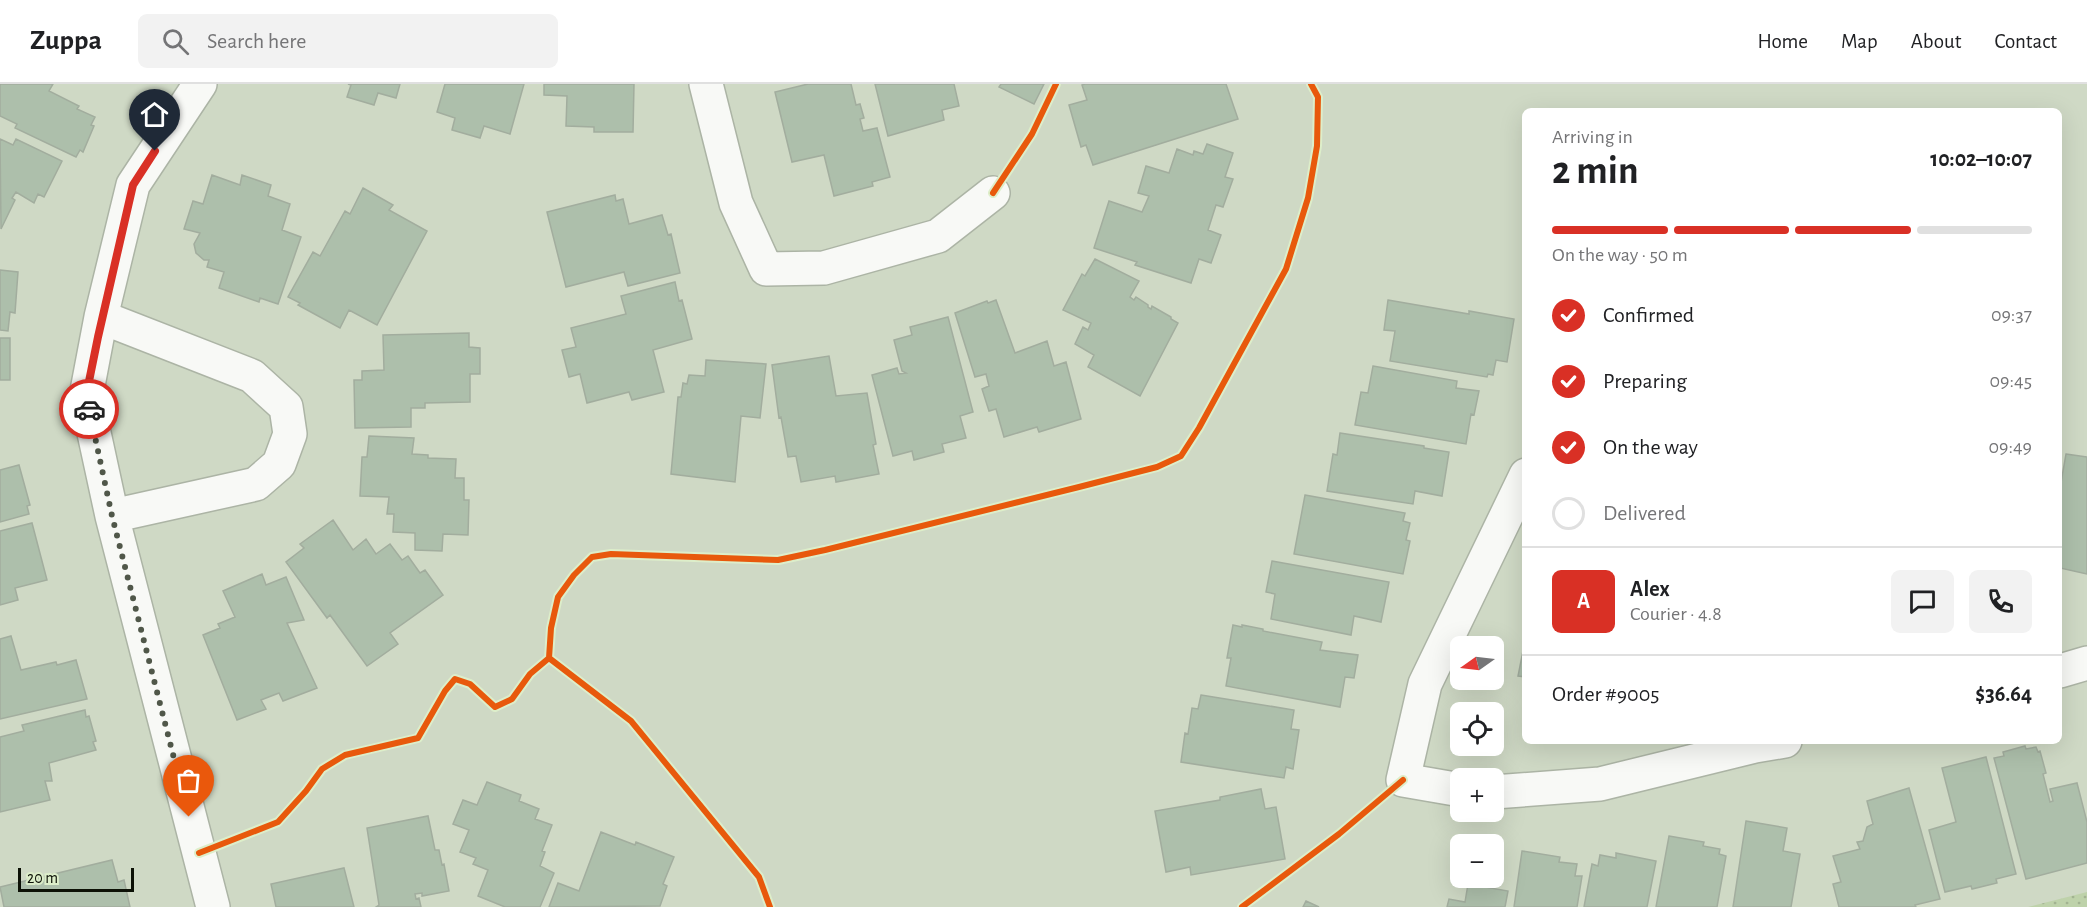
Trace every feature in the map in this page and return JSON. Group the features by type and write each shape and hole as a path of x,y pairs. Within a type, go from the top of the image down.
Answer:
{"street":[{"path":"200,84 133,185 101,317 86,396 112,516 213,907"},
{"path":"706,84 736,203 766,269 824,268 938,236 993,193"},
{"path":"101,317 252,376 286,407 290,434 279,464 256,484 112,516"},
{"path":"1450,788 1403,780 1425,684 1522,483"},
{"path":"1504,791 1600,783 1758,744"}],"green space":[{"path":"2087,892 2087,907 2028,907"}],"building":[{"path":"0,84 53,84 49,91 79,106 77,109 95,117 91,125 94,126 83,152 80,150 76,157 15,128 17,124 0,116"},
{"path":"348,84 400,84 396,98 378,93 374,105 347,97 351,85"},
{"path":"445,84 524,84 510,134 484,126 480,138 452,130 455,118 437,112"},
{"path":"544,84 634,84 633,132 594,132 594,127 566,126 567,96 544,95"},
{"path":"808,84 851,84 856,105 860,104 864,118 860,119 863,131 877,128 890,177 872,182 873,186 834,196 824,155 792,162 775,92"},
{"path":"875,84 954,84 959,106 942,110 944,120 888,136"},
{"path":"1001,84 1044,84 1034,104 999,87"},
{"path":"1226,84 1238,119 1093,165 1086,145 1081,147 1069,105 1087,100 1082,85"},
{"path":"0,139 13,145 16,139 62,161 44,197 38,194 34,203 16,192 12,198 15,200 1,229"},
{"path":"1207,144 1233,153 1225,177 1233,179 1223,207 1216,205 1208,230 1221,235 1211,263 1199,259 1191,283 1135,265 1137,262 1094,248 1109,201 1142,212 1149,196 1138,193 1146,166 1169,173 1177,149 1193,155 1194,151 1203,154"},
{"path":"212,175 240,185 242,175 271,185 268,196 290,204 282,230 301,237 278,304 260,298 259,302 219,288 224,272 207,267 209,260 204,260 196,253 194,244 200,233 184,229 193,201 203,204"},
{"path":"363,188 393,205 389,210 427,231 377,325 349,310 340,328 288,297 313,252 320,256 345,211 350,214"},
{"path":"615,195 616,201 623,199 629,224 662,215 668,235 671,234 680,273 628,286 624,272 566,287 547,212"},
{"path":"1095,259 1139,281 1130,297 1134,300 1136,297 1151,309 1152,306 1178,323 1140,396 1088,367 1094,355 1075,344 1083,327 1088,330 1091,323 1063,310 1082,274 1085,276"},
{"path":"0,270 18,272 15,313 10,312 8,331 0,330"},
{"path":"675,282 692,339 653,350 664,392 632,400 629,392 587,403 580,374 569,377 562,350 576,347 571,328 626,314 621,296"},
{"path":"996,300 1015,353 1047,341 1054,366 1066,362 1081,419 1039,432 1037,427 1004,437 996,409 989,411 982,389 989,386 986,374 975,377 955,313"},
{"path":"1388,300 1514,319 1507,362 1496,360 1493,375 1488,374 1487,377 1390,361 1395,331 1384,330"},
{"path":"948,317 973,412 960,416 966,438 942,444 944,452 914,460 912,451 893,456 872,375 897,368 899,374 906,373 902,371 894,340 912,335 910,327"},
{"path":"469,333 469,347 480,348 480,374 470,374 470,402 425,403 425,408 411,408 411,427 355,428 354,380 362,380 362,371 384,370 383,335"},
{"path":"0,338 10,338 10,380 0,380"},
{"path":"829,356 836,396 867,393 879,474 836,482 835,476 801,482 796,456 788,457 781,417 779,418 772,365"},
{"path":"706,360 766,364 760,418 741,416 735,482 671,474 678,397 681,397 683,383 687,384 689,375 705,376"},
{"path":"1373,366 1457,381 1456,388 1479,391 1474,415 1471,414 1466,444 1355,425 1361,392 1368,393"},
{"path":"1340,433 1449,452 1442,496 1415,491 1413,504 1327,491 1333,454 1337,455"},
{"path":"369,436 414,438 412,454 428,455 428,458 456,459 455,478 464,478 464,500 469,500 468,535 443,534 442,551 415,550 415,533 393,532 394,514 387,514 389,497 360,496 362,457 367,457"},
{"path":"2066,454 2087,457 2087,574 2062,568 2062,477"},
{"path":"19,465 30,505 27,506 29,514 0,522 0,470"},
{"path":"1305,495 1405,513 1403,521 1410,523 1406,540 1410,541 1403,574 1294,554"},
{"path":"333,520 353,550 366,539 376,554 390,544 402,560 408,556 420,573 425,570 443,595 390,633 398,644 367,666 330,615 327,618 286,562 304,548 300,544"},
{"path":"32,523 47,580 15,588 18,600 0,605 0,531"},
{"path":"1272,561 1389,582 1381,622 1354,616 1351,635 1271,619 1275,594 1266,592"},
{"path":"262,574 266,585 286,577 304,620 287,623 317,688 283,701 279,693 261,700 266,709 237,720 203,635 220,628 218,624 235,617 223,591"},
{"path":"1233,625 1322,642 1320,650 1358,655 1354,678 1345,677 1340,707 1226,686 1231,658 1227,658"},
{"path":"11,636 21,670 76,660 87,699 0,719 0,639"},
{"path":"1522,656 1522,676 1518,676"},
{"path":"1201,695 1294,710 1291,729 1299,730 1293,769 1286,767 1284,778 1181,762 1185,733 1188,734 1192,708 1198,709"},
{"path":"85,710 96,741 93,742 96,750 49,763 52,781 45,781 50,800 0,812 0,737 24,731 22,725"},
{"path":"2025,746 2026,749 2036,747 2038,752 2040,751 2050,802 2053,801 2050,789 2077,783 2087,822 2087,863 2026,879 1994,758 2004,756 2003,752"},
{"path":"1986,757 2016,874 1996,879 1997,883 1945,892 1929,830 1956,822 1942,768"},
{"path":"487,782 521,795 519,801 539,809 535,819 552,825 542,851 545,852 540,866 554,873 540,907 505,907 478,896 488,870 473,864 476,858 460,852 469,830 453,824 463,800 477,805"},
{"path":"1909,788 1940,899 1915,905 1916,907 1839,907 1833,884 1841,882 1833,856 1860,849 1857,842 1863,841 1867,827 1873,824 1867,801"},
{"path":"1261,789 1265,809 1276,807 1285,859 1191,875 1190,867 1166,872 1155,811 1220,800 1220,797"},
{"path":"428,816 435,850 439,850 442,865 444,864 449,891 422,896 422,893 415,894 416,899 419,898 421,907 376,907 379,905 367,828"},
{"path":"1746,821 1787,828 1783,851 1800,854 1791,907 1733,907"},
{"path":"601,832 635,845 636,842 674,857 663,884 667,886 660,906 549,907 558,883 579,891"},
{"path":"1669,836 1704,842 1703,846 1720,849 1719,854 1726,856 1717,907 1656,907"},
{"path":"1522,851 1560,857 1559,862 1577,864 1575,876 1582,876 1577,907 1514,907"},
{"path":"1616,853 1656,861 1647,907 1584,907 1592,864 1598,866 1600,855 1616,858"},
{"path":"112,860 118,882 124,880 130,907 4,907 0,887"},
{"path":"344,868 354,907 276,907 271,884"},
{"path":"1467,888 1508,891 1505,907 1447,907 1449,899 1465,902"},
{"path":"1306,901 1319,907 1303,907"}],"cycle path":[{"path":"993,193 1032,134 1056,84"},
{"path":"770,907 759,877 631,721 549,658 551,628 558,597 574,575 592,557 611,554 778,560 1157,467 1181,456 1199,428 1286,269 1308,198 1317,146 1318,97 1311,84"},
{"path":"199,853 278,822 322,769 345,755 418,738 445,691 455,679 470,684 495,707 512,699 530,674 549,658"},
{"path":"1242,907 1339,834 1403,780"}],"way so far":[{"path":"89,409 112,516 189,817"}],"route":[{"path":"89,409 86,396 101,317 133,185 155,151"}]}
